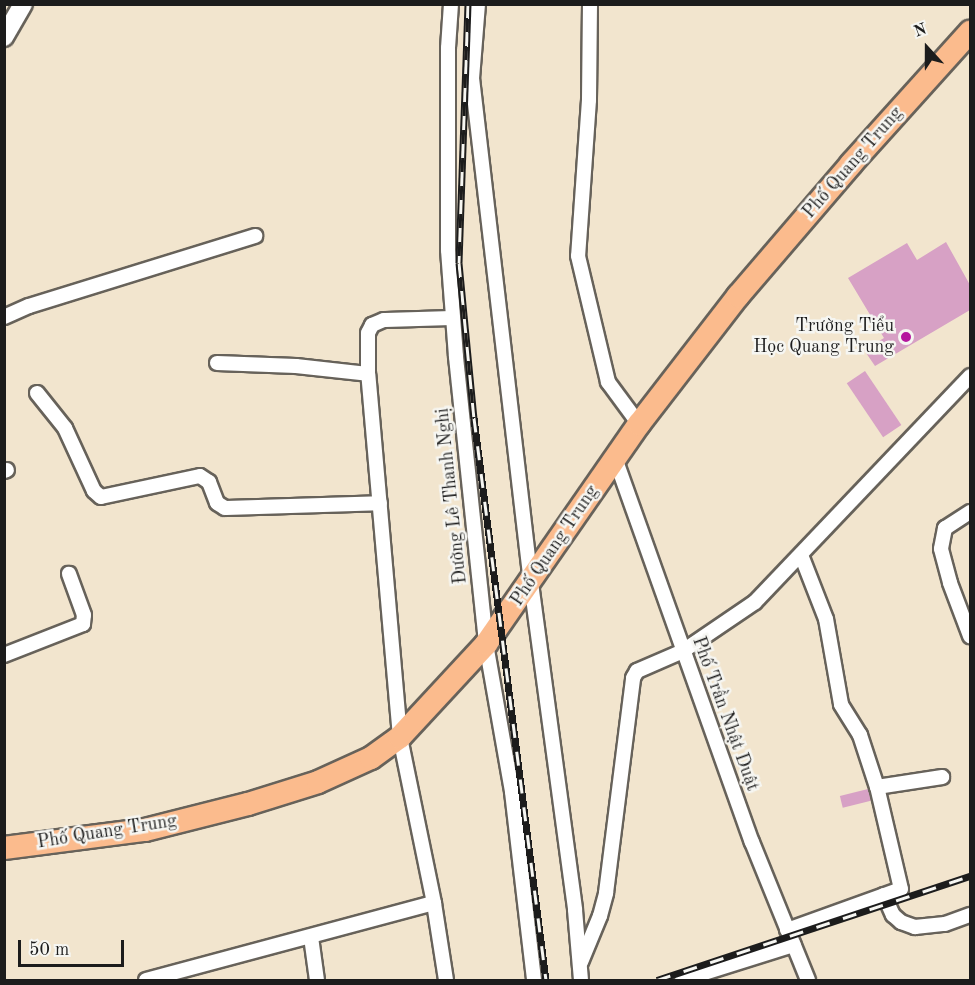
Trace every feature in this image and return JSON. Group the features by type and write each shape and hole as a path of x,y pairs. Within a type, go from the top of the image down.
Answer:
{"main road":[{"name":"Phố Quang Trung","path":"4,848 146,830 248,804 318,782 371,758 400,737 486,644 531,583 639,424 738,297 851,164 970,32"}],"street":[{"path":"4,37 23,4"},
{"name":"Đường Lê Thanh Nghị","path":"451,4 448,48 448,249 453,318 486,644 512,792 534,981"},
{"path":"478,4 472,78 531,583 575,910 581,981"},
{"path":"590,4 589,100 578,256 608,382 639,424"},
{"path":"4,316 29,306 255,236"},
{"path":"446,981 434,903 400,737 368,374 368,333 372,325 384,320 453,318"},
{"path":"217,363 297,366 368,374"},
{"path":"580,964 600,916 606,893 633,678 642,667 682,651 755,602 970,376"},
{"path":"37,393 65,428 94,491 101,497 200,477 209,482 217,503 225,508 380,503"},
{"name":"Phố Trần Nhật Duật","path":"615,458 682,651 808,981"},
{"path":"970,512 945,528 941,549 950,584 970,636"},
{"path":"788,930 901,889 877,787 860,735 841,705 826,620 801,555"},
{"path":"4,655 83,624 84,615 69,574"},
{"path":"877,787 942,777"},
{"path":"884,895 893,915 902,922 915,927 945,924 970,915"},
{"path":"146,981 434,903"},
{"path":"311,937 317,981"},
{"path":"682,981 794,945"}],"building":[{"name":"Trường Tiểu Học Quang Trung","path":"946,242 970,285 970,310 875,366 864,350 884,338 848,278 907,243 917,260"},
{"path":"865,371 901,425 883,437 847,383"},
{"path":"868,789 871,801 843,808 840,796"}],"railway":[{"path":"468,4 459,263 474,418 546,980"},
{"path":"657,980 970,876"}],"place":[{"name":"Trường Tiểu Học Quang Trung","path":"906,337"}]}
